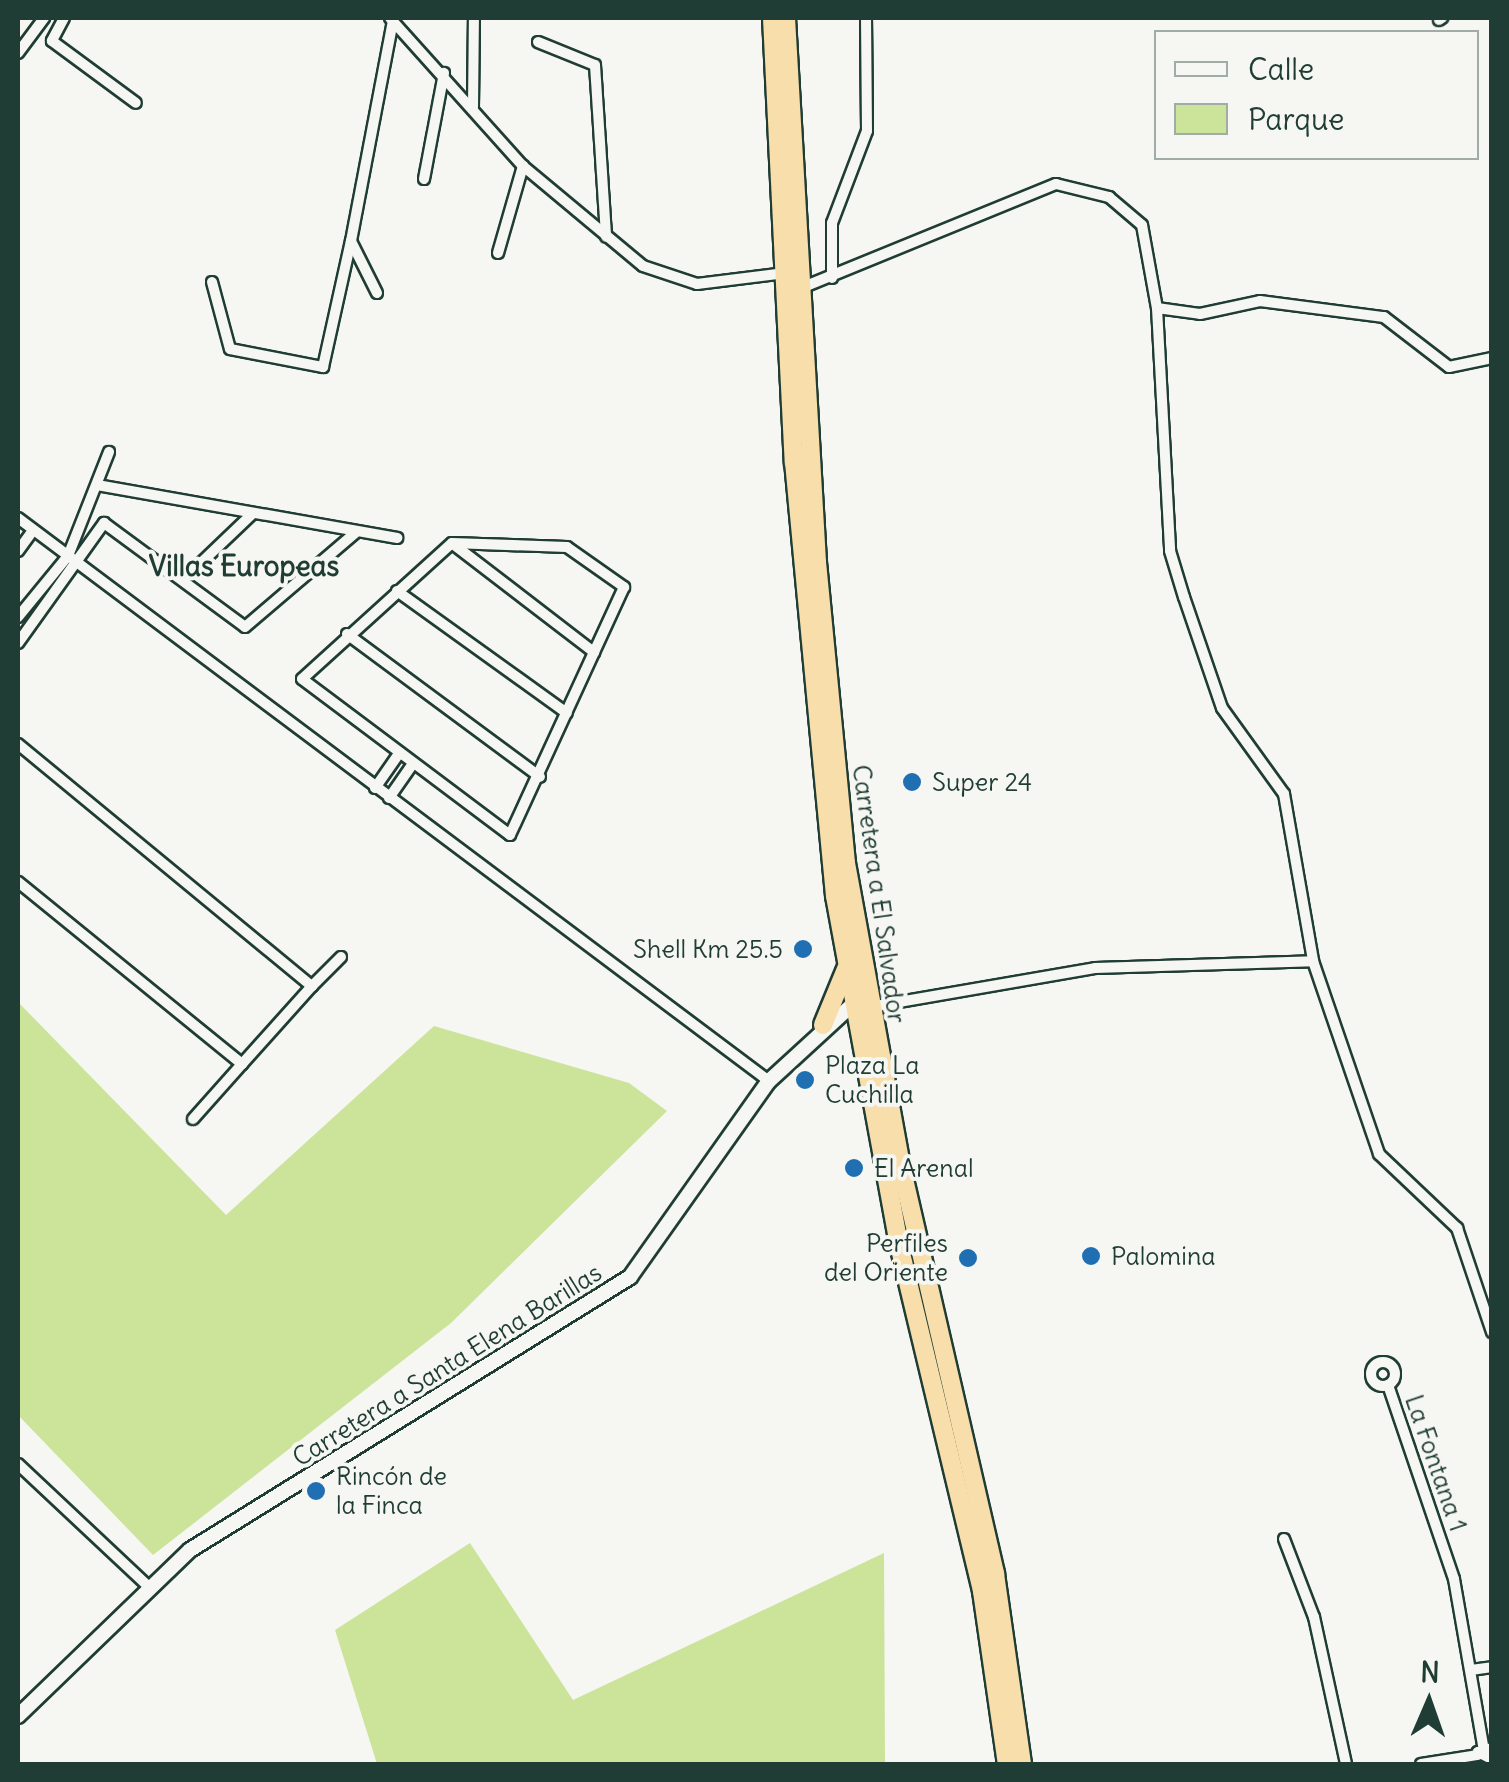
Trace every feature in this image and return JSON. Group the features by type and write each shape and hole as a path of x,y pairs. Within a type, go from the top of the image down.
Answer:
{"highway":[{"name":"Carretera a El Salvador","path":"772,18 813,704 846,969 938,1324 995,1574 1022,1764"},
{"name":"Carretera a El Salvador","path":"786,18 834,768 859,1010 900,1248 982,1591 1006,1764"},
{"path":"787,318 800,420 814,415"},
{"path":"826,1023 846,969"},
{"path":"826,1023 859,1010"},
{"path":"900,1248 925,1326 938,1324"}],"main road":[{"name":"Carretera a Santa Elena Barillas","path":"18,1716 150,1588 210,1536 623,1283 769,1081 826,1023"}],"street":[{"path":"18,53 44,18"},
{"path":"64,18 52,40 136,103"},
{"path":"474,18 474,107"},
{"path":"832,278 832,223 867,131 866,18"},
{"path":"392,19 523,166 606,237 673,281 786,273"},
{"path":"212,282 230,350 323,366 351,241 392,19"},
{"path":"538,42 595,65 606,237"},
{"path":"424,180 444,73"},
{"path":"498,254 523,166"},
{"path":"806,286 1010,198 1078,184 1142,225 1157,308 1170,551 1222,708 1284,794 1314,961 1379,1154 1457,1228 1492,1332"},
{"path":"351,241 377,293"},
{"path":"1157,308 1200,314 1260,301 1384,317 1449,367 1492,358"},
{"path":"18,617 68,556 109,452"},
{"path":"96,484 396,538"},
{"path":"183,580 252,514"},
{"path":"19,523 769,1081"},
{"path":"18,643 78,564 96,533 108,523 248,627 355,533"},
{"path":"82,525 96,533"},
{"path":"18,550 33,530"},
{"path":"452,543 594,652"},
{"path":"452,543 566,548 618,581 623,594 510,835 304,686 306,671 397,591 452,543"},
{"path":"397,591 567,713"},
{"path":"347,634 540,777"},
{"path":"18,744 312,986"},
{"path":"376,788 398,756"},
{"path":"389,798 412,766"},
{"path":"18,882 242,1064"},
{"path":"192,1119 340,957"},
{"path":"859,1010 1096,968 1314,961"},
{"name":"La Fontana 1","path":"1388,1385 1448,1558 1487,1755 1421,1764"},
{"path":"18,1464 150,1588"},
{"path":"1284,1539 1314,1617 1346,1764"},
{"path":"1471,1670 1492,1667"}],"green space":[{"path":"18,1002 226,1215 434,1026 629,1083 667,1111 451,1323 153,1555 18,1415"},
{"path":"470,1543 573,1700 884,1553 885,1764 377,1764 335,1630"}],"place":[{"name":"Super 24","path":"912,782"},
{"name":"Shell Km 25.5","path":"803,949"},
{"name":"Plaza La Cuchilla","path":"805,1080"},
{"name":"El Arenal","path":"854,1168"},
{"name":"Palomina","path":"1091,1256"},
{"name":"Perfiles del Oriente","path":"968,1258"},
{"name":"Rincón de la Finca","path":"316,1491"}],"district":[{"name":"Villas Europeas","path":"244,566"}]}
